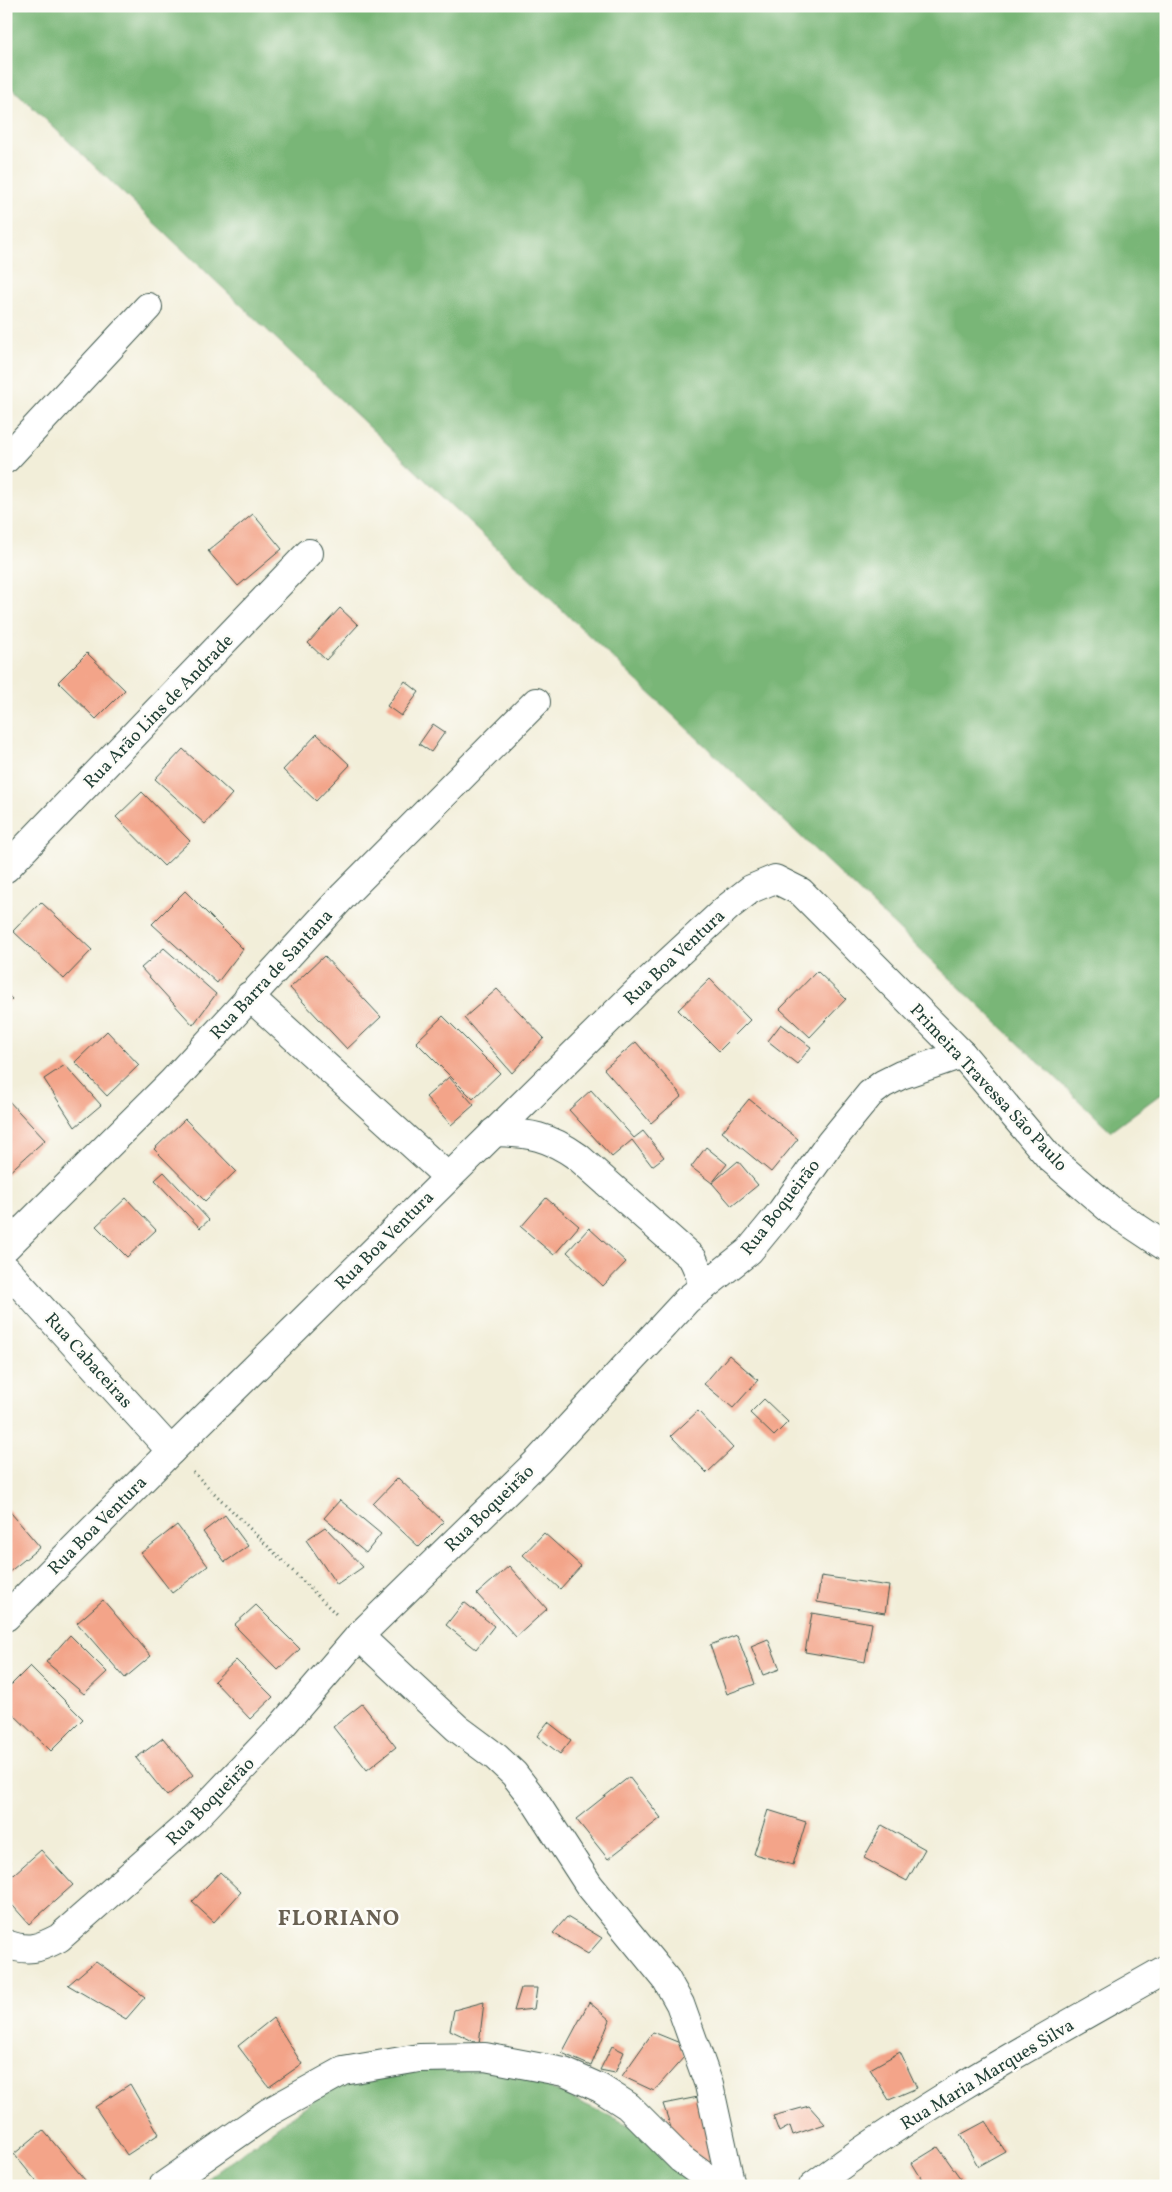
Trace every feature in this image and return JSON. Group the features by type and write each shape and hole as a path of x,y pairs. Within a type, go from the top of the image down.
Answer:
{"street":[{"path":"6,459 148,308"},
{"name":"Rua Arão Lins de Andrade","path":"6,868 309,553"},
{"name":"Rua Barra de Santana","path":"6,1247 172,1082 249,996 351,888 536,702"},
{"name":"Primeira Travessa São Paulo","path":"775,879 801,892 962,1054 1049,1157 1112,1211 1166,1248"},
{"name":"Rua Boa Ventura","path":"6,1617 171,1451 646,983 728,907 751,889 775,879"},
{"path":"249,996 448,1177"},
{"name":"Rua Boqueirão","path":"6,1944 23,1950 43,1947 59,1938 123,1884 208,1805 274,1735 359,1636 538,1461 701,1286 735,1264 749,1251 781,1212 830,1143 870,1094 901,1075 962,1054"},
{"path":"494,1132 542,1137 561,1144 693,1259 700,1275 701,1286"},
{"name":"Rua Cabaceiras","path":"6,1269 171,1451"},
{"path":"359,1636 457,1728 496,1757 514,1774 534,1800 589,1885 666,1979 680,2004 709,2085 731,2186"},
{"name":"Rua Maria Marques Silva","path":"813,2186 848,2159 943,2098 1166,1969"},
{"path":"163,2186 269,2112 343,2071 419,2058 485,2057 564,2072 600,2088 628,2106 681,2159 718,2186"}],"path":[{"path":"171,1451 359,1636"}],"green space":[{"path":"6,6 1166,6 1166,1090 1111,1131 6,82"},
{"path":"491,2060 633,2127 706,2186 198,2186 350,2073"}],"building":[{"path":"253,514 282,549 238,586 208,551"},
{"path":"340,608 358,625 326,660 308,643"},
{"path":"87,653 125,690 96,719 58,682"},
{"path":"405,681 419,692 401,716 387,706"},
{"path":"433,724 445,732 431,752 419,744"},
{"path":"317,734 350,765 316,801 283,770"},
{"path":"183,749 232,794 205,824 155,779"},
{"path":"142,792 190,841 164,866 116,817"},
{"path":"185,891 243,949 217,983 152,924"},
{"path":"41,902 92,950 64,979 13,931"},
{"path":"164,948 216,994 193,1025 141,968"},
{"path":"324,956 381,1017 347,1049 290,988"},
{"path":"817,971 846,999 810,1037 780,1009"},
{"path":"710,979 750,1020 719,1051 678,1010"},
{"path":"497,989 544,1038 512,1073 464,1018"},
{"path":"6,993 12,999 6,1004"},
{"path":"443,1016 500,1073 473,1099 416,1042"},
{"path":"781,1024 811,1047 797,1064 768,1041"},
{"path":"107,1031 139,1065 107,1096 75,1062"},
{"path":"636,1042 682,1096 651,1123 604,1069"},
{"path":"65,1065 101,1105 75,1127 44,1079"},
{"path":"449,1077 474,1105 451,1125 426,1097"},
{"path":"591,1090 634,1138 643,1131 664,1157 652,1166 632,1140 612,1157 569,1110"},
{"path":"749,1099 798,1139 771,1172 722,1132"},
{"path":"6,1100 45,1140 6,1175"},
{"path":"185,1119 236,1171 205,1201 154,1149"},
{"path":"706,1147 727,1164 712,1183 691,1167"},
{"path":"738,1161 758,1185 732,1206 712,1183"},
{"path":"164,1172 209,1220 200,1228 155,1180"},
{"path":"126,1198 156,1230 127,1257 96,1226"},
{"path":"546,1198 579,1226 554,1255 521,1227"},
{"path":"589,1228 626,1262 603,1286 567,1252"},
{"path":"729,1355 758,1380 733,1408 704,1384"},
{"path":"764,1399 788,1422 774,1436 750,1413"},
{"path":"698,1411 733,1448 707,1473 671,1436"},
{"path":"398,1478 444,1522 419,1547 373,1504"},
{"path":"340,1500 381,1534 366,1553 324,1518"},
{"path":"6,1507 40,1547 8,1573 6,1571"},
{"path":"225,1515 248,1546 225,1562 203,1532"},
{"path":"177,1525 208,1566 172,1593 141,1553"},
{"path":"325,1527 363,1567 337,1585 306,1540"},
{"path":"544,1533 581,1566 560,1589 523,1555"},
{"path":"509,1566 547,1609 516,1637 477,1594"},
{"path":"821,1576 889,1586 885,1613 817,1602"},
{"path":"103,1600 151,1656 125,1678 77,1623"},
{"path":"464,1602 494,1626 476,1649 446,1625"},
{"path":"256,1605 300,1649 278,1670 234,1625"},
{"path":"812,1613 872,1623 865,1662 805,1652"},
{"path":"70,1635 107,1672 84,1694 46,1662"},
{"path":"737,1635 755,1684 727,1694 710,1645"},
{"path":"768,1639 780,1669 763,1675 751,1646"},
{"path":"236,1660 273,1697 250,1719 214,1681"},
{"path":"30,1666 83,1719 51,1751 6,1707 6,1690"},
{"path":"362,1704 396,1747 367,1770 333,1727"},
{"path":"548,1722 571,1740 560,1754 537,1736"},
{"path":"163,1738 193,1775 167,1796 136,1758"},
{"path":"629,1777 661,1818 608,1859 576,1819"},
{"path":"768,1810 806,1822 793,1865 754,1854"},
{"path":"882,1825 925,1849 907,1881 864,1858"},
{"path":"41,1850 73,1885 29,1924 6,1898 6,1881"},
{"path":"6,1857 11,1863 6,1867"},
{"path":"220,1872 241,1892 214,1922 192,1902"},
{"path":"567,1917 602,1938 588,1954 553,1933"},
{"path":"96,1961 145,1997 126,2019 68,1985"},
{"path":"521,1988 537,1988 534,2009 514,2011"},
{"path":"484,2002 479,2044 450,2030 454,2010"},
{"path":"589,2002 610,2020 591,2066 562,2053"},
{"path":"273,2018 302,2064 269,2087 238,2046"},
{"path":"653,2032 680,2043 684,2057 654,2091 622,2076"},
{"path":"612,2046 624,2052 615,2073 600,2070"},
{"path":"900,2052 917,2088 889,2100 870,2069"},
{"path":"130,2084 159,2134 127,2155 95,2107"},
{"path":"703,2096 719,2166 706,2171 680,2154 663,2104"},
{"path":"809,2106 825,2124 793,2135 790,2126 779,2132 773,2116"},
{"path":"986,2121 1005,2151 978,2166 960,2135"},
{"path":"43,2130 90,2186 40,2186 14,2154"},
{"path":"938,2147 963,2182 957,2186 926,2186 912,2163"}],"district":[{"name":"FLORIANO","path":"339,1917"}]}
